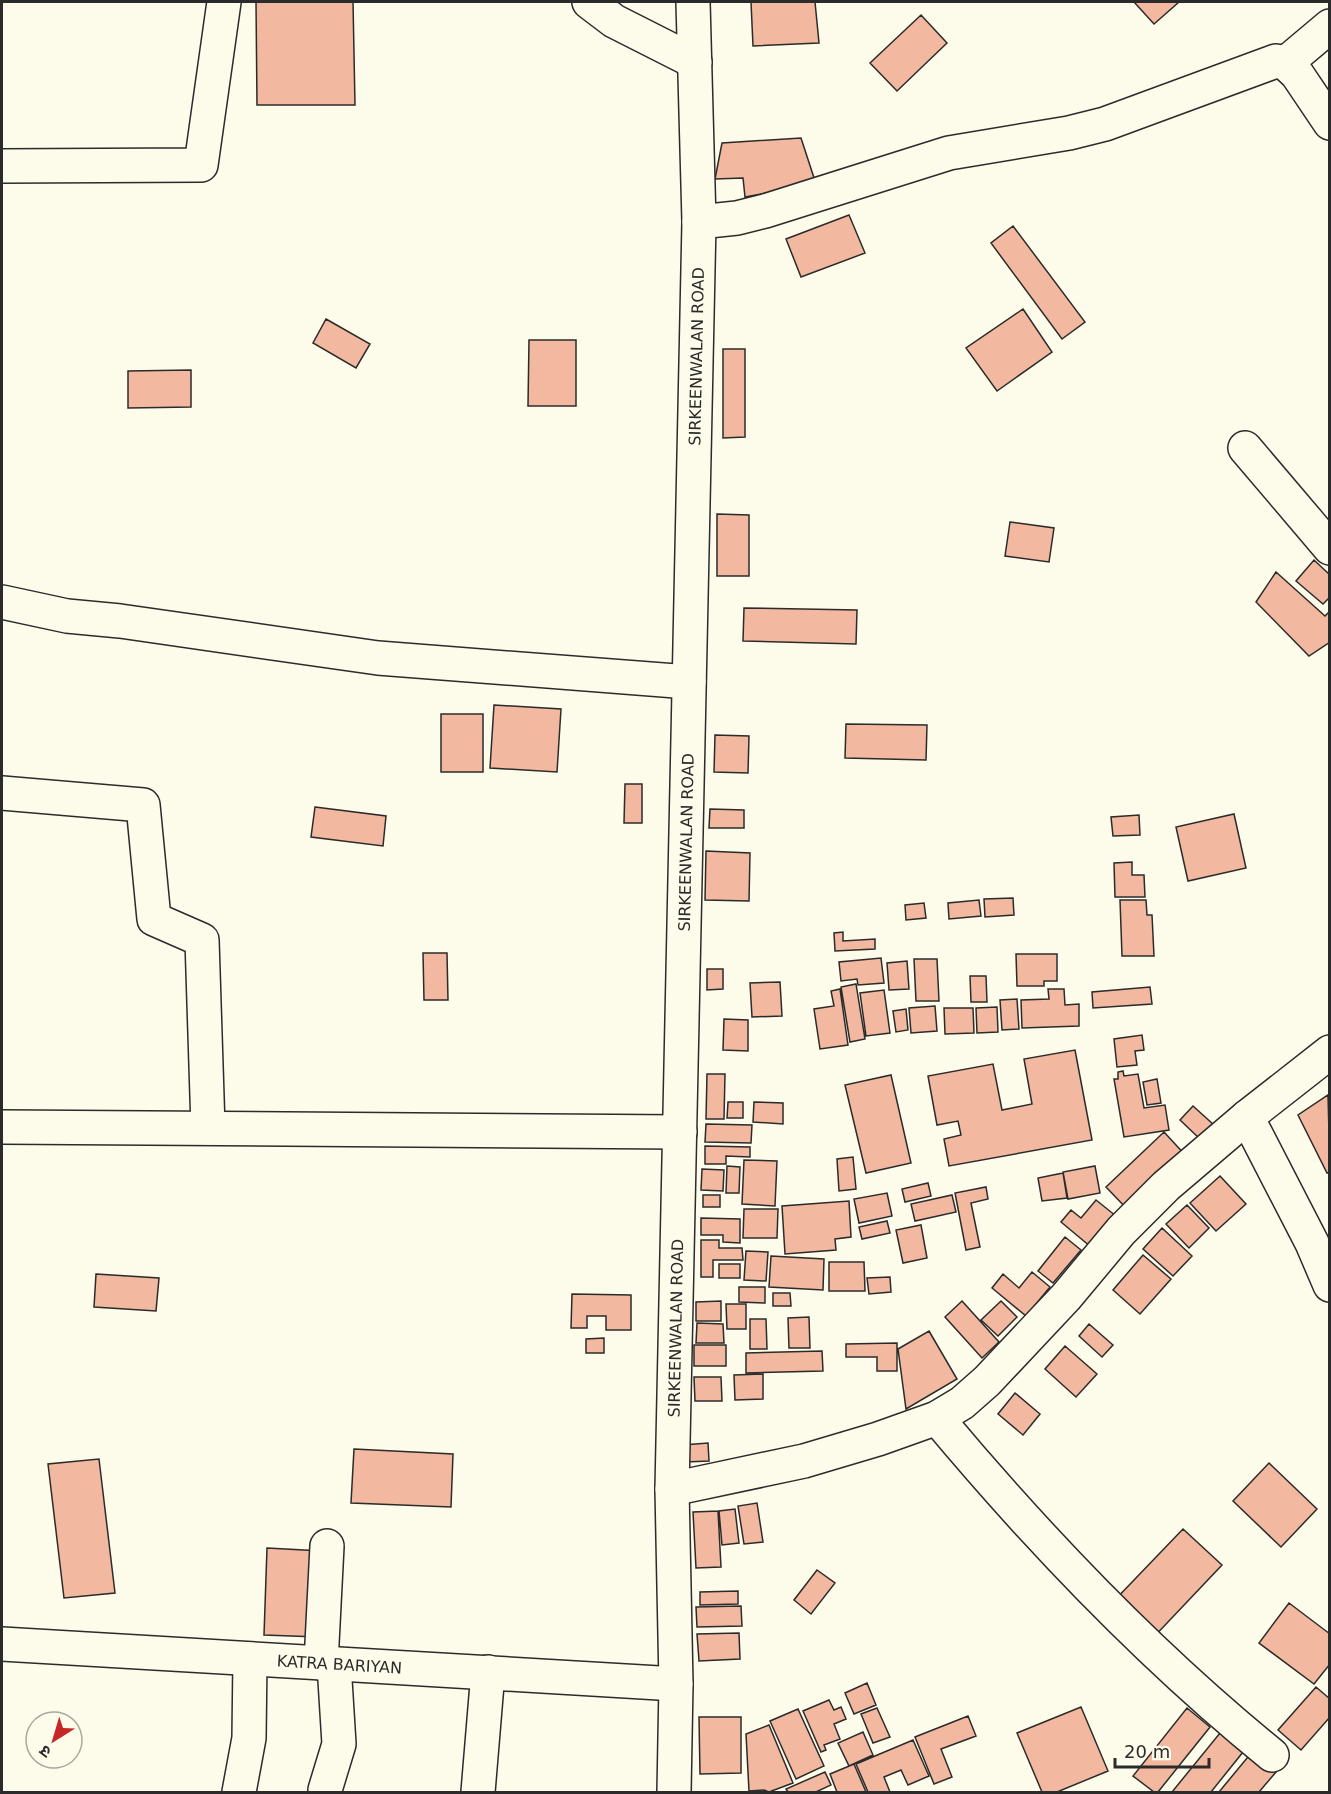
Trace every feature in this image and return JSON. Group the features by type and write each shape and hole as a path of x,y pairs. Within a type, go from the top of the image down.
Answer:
{"street":[{"path":"2,166 201,165 224,2"},
{"path":"589,2 614,21 695,62"},
{"name":"SIRKEENWALAN ROAD","path":"674,1792 676,1684 672,1490 699,222 693,2"},
{"path":"1286,63 1329,26"},
{"path":"699,222 765,212 949,153 1070,133 1105,124 1276,61 1286,63 1297,74 1329,123"},
{"path":"1245,448 1329,548"},
{"path":"2,602 67,616 120,621 378,658 689,682"},
{"path":"2,793 143,805 154,919 202,940 208,1128"},
{"path":"672,1490 804,1461 937,1419 962,1403 987,1381 1066,1297 1121,1231 1150,1202 1247,1117 1329,1052"},
{"path":"1247,1117 1312,1243 1329,1285"},
{"path":"2,1127 680,1132"},
{"path":"937,1419 1026,1520 1129,1628 1215,1708 1272,1755"},
{"path":"325,1790 339,1744 328,1664 327,1546"},
{"name":"KATRA BARIYAN","path":"2,1644 676,1684"},
{"path":"239,1792 249,1738 250,1659"},
{"path":"478,1792 488,1672"}],"building":[{"path":"256,2 353,2 355,105 257,105"},
{"path":"751,2 815,2 819,43 753,46"},
{"path":"1134,2 1179,2 1154,24"},
{"path":"921,15 947,43 897,91 870,63"},
{"path":"801,138 816,184 745,197 743,178 715,179 722,143"},
{"path":"849,215 865,253 801,277 786,239"},
{"path":"1013,226 1085,322 1062,339 991,243"},
{"path":"1023,309 1052,352 997,391 966,348"},
{"path":"326,319 370,344 356,368 313,343"},
{"path":"529,340 576,340 576,406 528,406"},
{"path":"723,349 745,349 745,437 723,438"},
{"path":"191,370 191,407 128,408 128,371"},
{"path":"717,514 749,515 749,576 717,576"},
{"path":"1010,522 1054,528 1049,562 1005,556"},
{"path":"1314,560 1330,575 1330,597 1323,604 1296,581"},
{"path":"1276,572 1325,616 1330,611 1330,642 1309,656 1256,602"},
{"path":"744,608 857,610 856,644 743,641"},
{"path":"494,705 561,709 557,772 490,768"},
{"path":"441,714 483,714 483,772 441,772"},
{"path":"846,724 927,725 926,760 845,758"},
{"path":"715,735 749,736 748,773 714,772"},
{"path":"625,784 642,784 642,823 624,823"},
{"path":"315,807 386,816 383,846 311,837"},
{"path":"710,809 744,810 744,828 709,828"},
{"path":"1234,814 1246,868 1188,881 1176,827"},
{"path":"1139,815 1140,835 1113,836 1111,817"},
{"path":"706,851 750,853 749,901 705,900"},
{"path":"1132,862 1132,875 1144,875 1145,897 1115,897 1114,863"},
{"path":"1013,898 1014,915 985,917 984,899"},
{"path":"979,900 981,916 949,919 948,903"},
{"path":"1120,900 1146,900 1147,915 1152,915 1154,956 1122,956"},
{"path":"924,903 926,918 906,920 905,905"},
{"path":"843,932 843,941 875,939 875,949 835,951 834,933"},
{"path":"423,953 447,953 448,1000 424,1000"},
{"path":"1016,954 1057,954 1057,981 1044,981 1044,986 1017,986"},
{"path":"881,958 884,983 858,985 857,979 841,981 839,962"},
{"path":"914,959 937,959 939,1001 916,1001"},
{"path":"907,961 909,989 889,990 887,963"},
{"path":"707,969 723,969 723,989 707,990"},
{"path":"970,976 986,976 987,1002 971,1002"},
{"path":"780,982 782,1016 752,1017 750,983"},
{"path":"856,984 865,1039 850,1042 841,987"},
{"path":"1150,987 1152,1004 1093,1008 1092,992"},
{"path":"840,989 848,1045 820,1049 814,1009 834,1006 831,991"},
{"path":"1048,989 1064,989 1065,1005 1079,1004 1079,1026 1022,1028 1021,1000 1049,999"},
{"path":"884,990 890,1033 866,1036 860,993"},
{"path":"1017,999 1019,1029 1002,1030 1000,1000"},
{"path":"935,1006 937,1031 911,1033 909,1008"},
{"path":"997,1007 998,1032 977,1033 976,1008"},
{"path":"944,1008 973,1008 974,1033 945,1034"},
{"path":"906,1009 908,1030 896,1032 893,1011"},
{"path":"724,1019 748,1020 748,1051 723,1050"},
{"path":"1142,1035 1144,1050 1135,1051 1137,1065 1117,1067 1114,1039"},
{"path":"1075,1050 1092,1140 949,1166 944,1139 961,1135 958,1121 937,1125 928,1076 993,1064 1002,1110 1032,1104 1024,1059"},
{"path":"1123,1071 1124,1076 1138,1074 1144,1108 1165,1105 1169,1130 1124,1137 1114,1079 1118,1079 1118,1072"},
{"path":"707,1074 725,1074 724,1119 706,1119"},
{"path":"891,1075 911,1163 866,1173 845,1085"},
{"path":"1157,1079 1161,1103 1147,1105 1143,1082"},
{"path":"1328,1095 1330,1172 1327,1173 1298,1115"},
{"path":"728,1102 743,1102 743,1118 727,1118"},
{"path":"754,1102 783,1103 783,1124 753,1122"},
{"path":"1193,1106 1214,1125 1200,1139 1180,1120"},
{"path":"706,1124 752,1125 751,1143 705,1142"},
{"path":"1164,1132 1187,1157 1129,1211 1106,1187"},
{"path":"705,1146 750,1147 750,1157 726,1156 726,1164 705,1164"},
{"path":"853,1157 856,1189 839,1191 837,1159"},
{"path":"744,1160 777,1161 775,1206 742,1204"},
{"path":"727,1166 740,1167 739,1193 726,1193"},
{"path":"1095,1166 1100,1193 1068,1199 1063,1172"},
{"path":"702,1169 724,1170 723,1191 701,1190"},
{"path":"1063,1173 1067,1198 1042,1201 1038,1178"},
{"path":"1220,1176 1246,1204 1216,1231 1190,1203"},
{"path":"928,1183 931,1196 905,1202 902,1189"},
{"path":"986,1187 988,1199 971,1203 980,1247 966,1250 955,1193"},
{"path":"887,1193 892,1216 859,1223 854,1199"},
{"path":"703,1195 720,1195 720,1207 703,1207"},
{"path":"952,1195 956,1212 915,1221 911,1204"},
{"path":"1096,1200 1116,1216 1091,1247 1061,1222 1071,1210 1081,1218"},
{"path":"849,1201 851,1237 835,1239 836,1250 785,1254 782,1206"},
{"path":"1187,1205 1209,1228 1189,1248 1166,1224"},
{"path":"744,1209 778,1209 777,1238 743,1238"},
{"path":"701,1218 740,1219 740,1243 723,1242 723,1235 701,1235"},
{"path":"887,1221 890,1233 862,1239 859,1227"},
{"path":"921,1225 927,1258 903,1263 896,1230"},
{"path":"1162,1228 1192,1256 1173,1276 1143,1249"},
{"path":"1065,1237 1081,1250 1053,1283 1038,1271"},
{"path":"701,1240 719,1240 719,1248 742,1248 743,1260 713,1260 713,1277 701,1277"},
{"path":"746,1251 768,1252 766,1281 744,1280"},
{"path":"1143,1255 1171,1279 1140,1314 1113,1290"},
{"path":"771,1256 824,1259 823,1290 769,1287"},
{"path":"829,1262 864,1262 865,1291 829,1291"},
{"path":"719,1264 740,1264 740,1278 719,1278"},
{"path":"1032,1272 1050,1287 1026,1316 992,1288 1003,1274 1019,1288"},
{"path":"96,1274 159,1278 156,1311 94,1307"},
{"path":"890,1277 891,1292 869,1294 867,1278"},
{"path":"739,1287 765,1287 765,1303 739,1302"},
{"path":"773,1293 790,1293 791,1306 773,1306"},
{"path":"572,1294 631,1295 631,1330 606,1330 606,1316 587,1316 587,1328 571,1328"},
{"path":"721,1301 721,1321 696,1321 696,1302"},
{"path":"962,1301 999,1342 982,1358 945,1317"},
{"path":"1001,1301 1017,1317 998,1336 981,1320"},
{"path":"726,1304 746,1304 746,1329 727,1329"},
{"path":"809,1317 810,1348 789,1348 788,1318"},
{"path":"750,1319 766,1319 767,1349 750,1349"},
{"path":"697,1323 723,1324 724,1343 696,1343"},
{"path":"1089,1324 1113,1345 1102,1357 1079,1336"},
{"path":"929,1331 957,1379 906,1409 898,1349"},
{"path":"604,1338 604,1353 586,1353 586,1339"},
{"path":"897,1343 897,1371 877,1371 877,1357 846,1357 846,1344"},
{"path":"694,1345 726,1345 726,1366 694,1366"},
{"path":"1065,1346 1097,1374 1076,1397 1045,1369"},
{"path":"822,1351 823,1371 746,1373 746,1353"},
{"path":"763,1374 763,1399 735,1400 734,1375"},
{"path":"694,1377 721,1377 722,1401 695,1401"},
{"path":"1015,1393 1040,1414 1023,1435 998,1414"},
{"path":"708,1443 709,1461 685,1462 683,1445"},
{"path":"354,1449 453,1454 451,1507 351,1503"},
{"path":"99,1459 115,1593 64,1598 48,1464"},
{"path":"1269,1463 1317,1509 1281,1547 1233,1501"},
{"path":"757,1503 763,1542 744,1544 738,1506"},
{"path":"735,1509 739,1543 722,1545 719,1511"},
{"path":"718,1511 721,1567 696,1568 693,1512"},
{"path":"1183,1529 1222,1565 1150,1641 1111,1604"},
{"path":"267,1548 322,1551 318,1637 264,1635"},
{"path":"817,1570 835,1583 811,1614 794,1600"},
{"path":"738,1591 738,1604 700,1605 700,1592"},
{"path":"1289,1603 1330,1634 1330,1664 1314,1684 1259,1643"},
{"path":"741,1606 742,1626 697,1627 696,1607"},
{"path":"739,1633 740,1659 699,1661 697,1634"},
{"path":"867,1683 876,1705 854,1714 845,1693"},
{"path":"1316,1687 1330,1699 1330,1717 1301,1750 1278,1730"},
{"path":"829,1700 834,1710 841,1707 846,1719 834,1724 840,1739 824,1745 826,1750 821,1752 803,1711"},
{"path":"1081,1707 1108,1771 1057,1792 1042,1792 1017,1733"},
{"path":"877,1708 890,1737 873,1743 861,1714"},
{"path":"1187,1708 1210,1727 1158,1792 1154,1792 1133,1776"},
{"path":"798,1709 824,1766 796,1779 770,1721"},
{"path":"968,1716 976,1736 941,1749 952,1777 934,1784 915,1737"},
{"path":"699,1717 741,1717 741,1773 700,1774"},
{"path":"769,1725 793,1783 769,1792 749,1791 746,1734"},
{"path":"863,1732 873,1755 849,1766 838,1743"},
{"path":"1220,1733 1243,1752 1211,1792 1172,1792"},
{"path":"913,1740 929,1776 908,1785 901,1770 884,1777 890,1792 868,1792 856,1764"},
{"path":"1252,1752 1276,1772 1259,1792 1219,1792"},
{"path":"854,1764 866,1792 837,1792 830,1774"},
{"path":"825,1772 831,1785 816,1792 788,1792 786,1789"}]}
